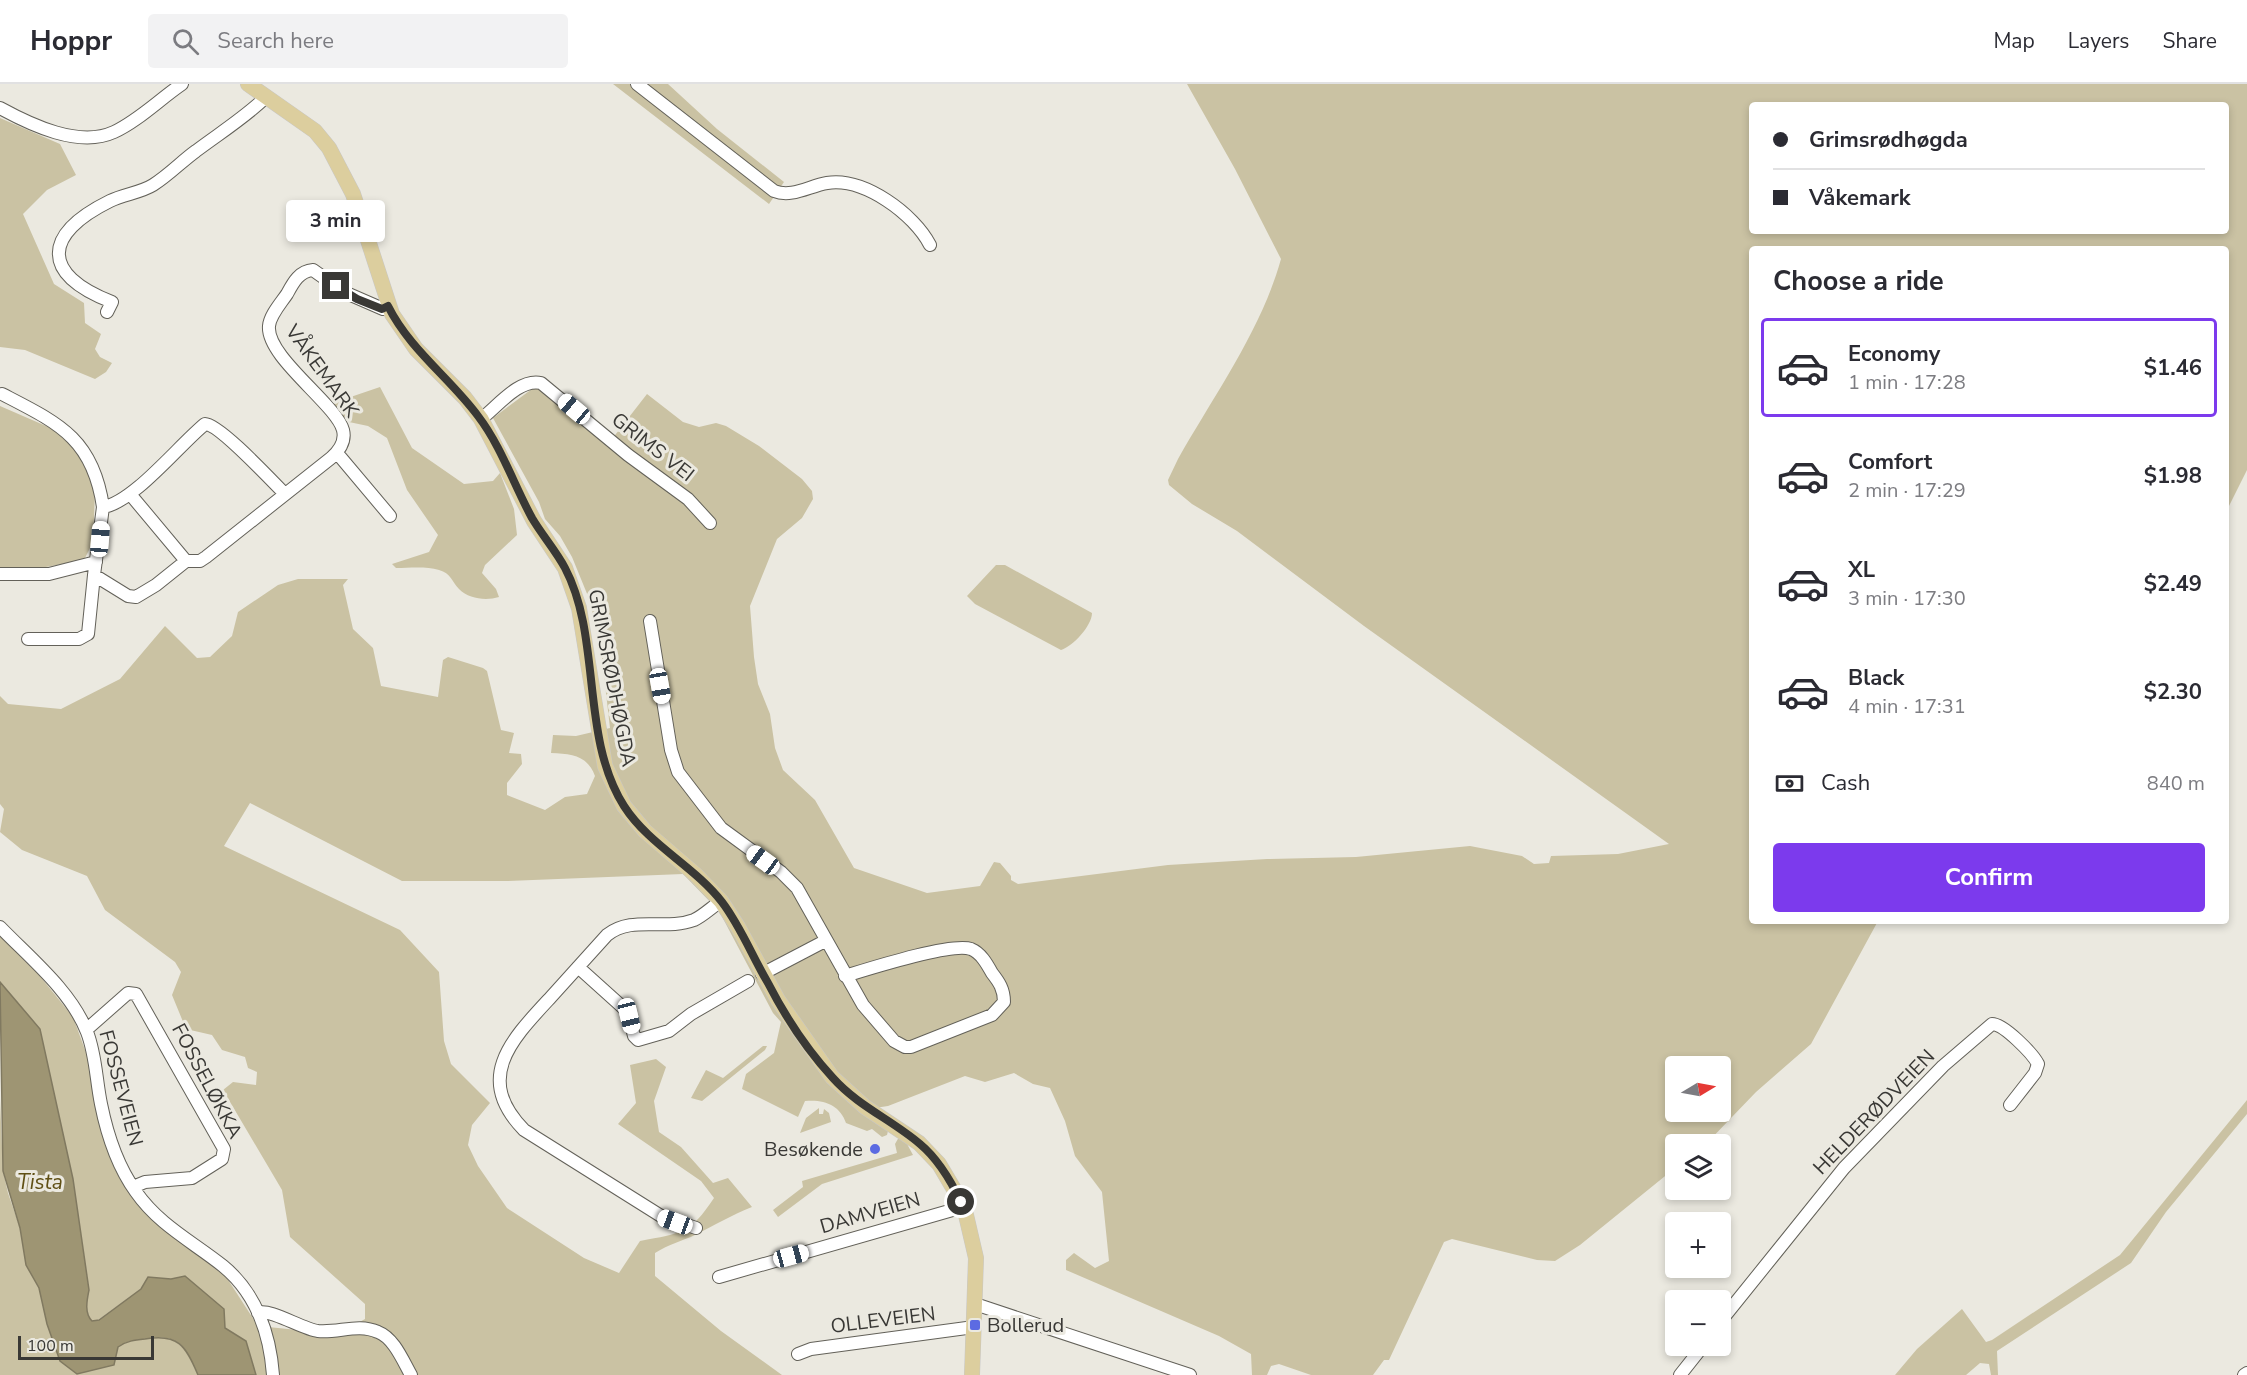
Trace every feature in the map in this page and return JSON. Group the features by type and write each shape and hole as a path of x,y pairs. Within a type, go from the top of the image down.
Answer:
{"main road":[{"name":"GRIMSRØDHØGDA","path":"248,84 315,131 335,158 353,194 388,306 416,349 465,398 481,419 534,521 565,568 574,591 599,734 611,781 624,806 639,825 696,874 721,901 738,927 762,974 832,1077 865,1107 919,1143 939,1164 963,1207 976,1258 972,1375"}],"street":[{"path":"0,108 59,133 96,137 114,132 182,84"},
{"path":"637,84 774,191 784,195 830,182 864,188 906,214 919,226 930,245"},
{"path":"107,312 112,302 78,287 61,268 57,255 61,240 71,229 108,202 156,183 265,98"},
{"name":"VÅKEMARK","path":"337,453 344,440 340,424 299,377 272,340 270,321 297,278 308,270 317,271 357,299 382,309 388,306"},
{"name":"GRIMS VEI","path":"481,419 522,386 533,382 541,383 628,455 688,499 710,523"},
{"path":"2,394 74,437 90,464 103,507 88,634 79,639 28,639"},
{"path":"103,507 114,504 130,494 208,423 225,435 285,494"},
{"path":"94,575 128,596 136,597 156,585 186,561 200,561 206,557 337,453 390,516"},
{"path":"130,494 186,561"},
{"path":"0,574 49,574 96,562"},
{"path":"650,621 671,750 678,772 721,828 781,872 796,888 845,976 874,1019 894,1041 905,1047 916,1046 992,1015 1004,1002 1001,985 985,962 979,954 966,948 943,950 845,976"},
{"path":"696,1228 661,1216 532,1136 512,1118 503,1103 499,1077 510,1044 612,931 635,924 684,922 701,916 721,901"},
{"name":"FOSSEVEIEN","path":"0,927 61,991 86,1030 108,1130 133,1187 144,1202 174,1232 231,1273 266,1329 273,1375"},
{"path":"762,974 825,940"},
{"path":"578,967 628,1012 634,1036 638,1040 669,1031 691,1014 748,981"},
{"name":"FOSSELØKKA","path":"86,1030 128,993 136,994 224,1149 222,1159 192,1178 145,1182 133,1187"},
{"name":"HELDERØDVEIEN","path":"1731,1308 1844,1168 1943,1066 1992,1024 2002,1026 2035,1057 2038,1064 2035,1073 2010,1105"},
{"name":"DAMVEIEN","path":"719,1277 963,1207"},
{"path":"975,1304 1190,1375"},
{"path":"258,1313 270,1312 294,1324 318,1331 353,1328 380,1332 389,1339 411,1375"},
{"name":"OLLEVEIEN","path":"798,1354 811,1348 974,1328"},
{"path":"1680,1375 1694,1356"}],"shaded area":[{"path":"613,84 668,84 717,129 784,182 769,204"},
{"path":"1187,84 2247,84 2247,470 2229,506 2229,246 1749,246 1749,924 1876,924 1811,1044 1756,1092 1731,1118 1731,1056 1665,1056 1665,1122 1727,1122 1716,1134 1665,1134 1665,1176 1580,1245 1555,1261 1537,1260 1452,1239 1444,1242 1389,1360 1384,1360 1373,1375 1311,1375 1279,1364 1271,1366 1267,1375 1252,1375 1251,1354 1219,1336 1066,1270 1066,1260 1074,1253 1095,1268 1109,1261 1102,1192 1075,1156 1065,1121 1050,1088 1033,1084 1014,1073 985,1082 965,1076 888,1106 861,1110 888,1131 887,1135 882,1137 872,1129 867,1131 846,1123 840,1112 825,1102 805,1101 798,1117 742,1089 746,1074 774,1053 781,1022 773,1013 719,911 683,874 508,881 402,881 250,803 224,846 400,930 439,972 444,1041 451,1064 490,1103 472,1125 468,1145 478,1166 507,1208 584,1258 619,1273 640,1241 684,1230 698,1219 714,1198 701,1181 618,1124 636,1103 630,1065 656,1059 666,1067 654,1101 659,1132 681,1147 713,1183 728,1178 752,1207 655,1253 655,1276 721,1331 782,1375 256,1375 246,1341 225,1328 185,1277 171,1279 148,1277 141,1289 98,1320 92,1321 87,1310 89,1289 73,1179 40,1029 0,982 0,936 39,975 73,1017 88,1058 101,1132 130,1194 149,1216 183,1244 223,1272 258,1326 338,1334 365,1319 365,1304 290,1237 282,1190 223,1090 233,1082 256,1085 257,1072 248,1068 245,1057 222,1050 212,1035 186,1029 172,995 181,972 175,962 105,910 87,876 22,850 0,832 4,809 0,804 0,696 8,704 61,709 120,679 165,626 197,658 210,657 232,636 238,612 278,585 298,579 348,579 343,585 353,629 373,648 381,686 438,697 443,660 448,657 483,668 487,671 501,730 514,733 509,753 521,754 522,764 507,783 507,795 545,810 565,797 587,794 595,776 588,764 572,755 551,753 553,735 576,736 610,728 602,658 590,601 572,557 560,536 545,519 539,502 493,418 544,380 612,439 647,394 683,422 699,427 716,423 726,426 759,446 802,479 812,491 813,499 802,518 777,539 750,606 754,657 758,684 770,714 775,748 783,770 815,800 854,868 927,893 980,886 994,862 1000,863 1011,876 1011,880 1018,884 1168,865 1356,857 1470,846 1522,856 1534,864 1549,863 1551,856 1618,854 1669,844 1364,626 1237,531 1192,504 1169,485 1168,480 1178,459 1236,362 1262,312 1281,259 1235,169"},
{"path":"0,118 60,144 76,175 47,190 23,214 54,284 84,303 85,323 101,334 95,349 100,357 112,363 106,372 95,379 25,350 0,347"},
{"path":"380,387 412,448 464,484 493,481 500,473 514,509 517,535 485,565 482,573 496,589 499,597 483,599 468,595 459,589 446,573 439,570 396,568 392,564 429,552 438,535 407,490 387,438 368,426 349,422 330,404"},
{"path":"0,406 69,436 87,470 95,493 93,542 84,560 24,571 0,567"},
{"path":"996,565 1005,565 1092,613 1085,630 1070,645 1061,650 975,604 967,596"},
{"path":"763,1046 767,1046 765,1050 702,1101 691,1098 706,1070 723,1078"},
{"path":"0,1099 3,1171 20,1228 26,1265 39,1288 47,1324 97,1368 114,1365 118,1347 125,1343 166,1338 173,1340 185,1350 198,1375 0,1375"},
{"path":"2247,1100 2247,1114 2166,1212 2131,1263 1997,1351 1998,1375 1991,1375 1989,1364 1980,1363 1966,1375 1895,1375 1917,1349 1962,1309 1986,1342 1992,1340 2120,1255"},
{"path":"819,1108 819,1114 823,1114 824,1109 829,1113 831,1122 800,1133 806,1118"},
{"path":"899,1137 906,1142 913,1155 822,1184 778,1217 773,1210 803,1187 802,1181 897,1153 895,1144"}],"water":[{"name":"Tista","path":"0,982 40,1029 73,1179 89,1290 87,1306 89,1318 92,1321 99,1320 141,1289 148,1277 171,1279 185,1276 224,1309 225,1328 246,1341 256,1375 198,1375 185,1349 166,1338 124,1343 118,1347 114,1365 77,1374 60,1361 47,1324 39,1288 26,1265 20,1228 3,1171"}],"place":[{"name":"Besøkende","path":"875,1149"},
{"name":"Bollerud","path":"975,1325"}],"route":[{"path":"336,286 357,299 382,309 388,306 416,349 465,398 481,419 534,521 565,568 579,608 605,765 624,806 645,831 696,874 721,901 738,927 770,987 832,1077 855,1100 919,1143 939,1164 961,1202"}]}
